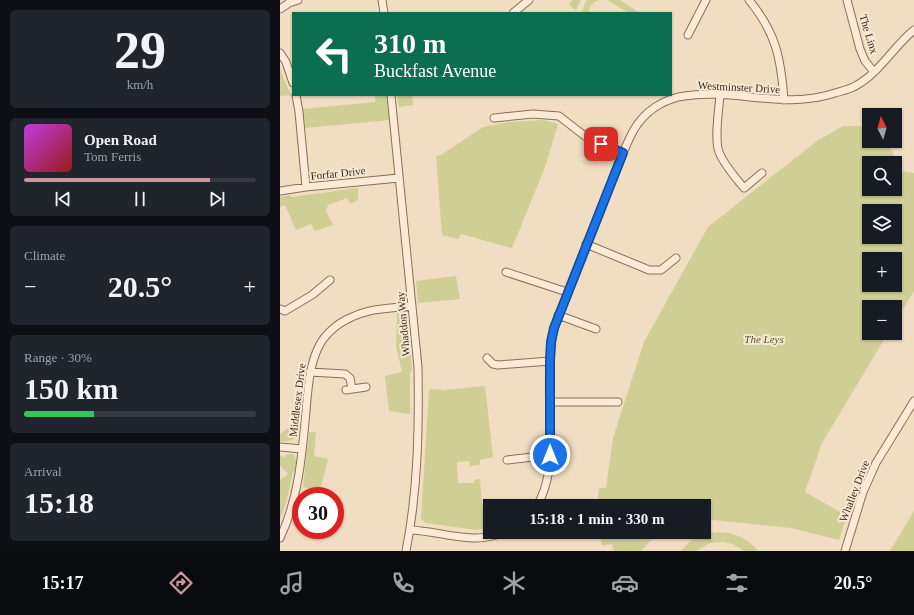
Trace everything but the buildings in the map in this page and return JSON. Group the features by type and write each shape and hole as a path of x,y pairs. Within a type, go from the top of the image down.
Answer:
{"street":[{"path":"280,9 289,3 298,0"},
{"path":"382,0 384,12"},
{"path":"514,12 529,0"},
{"path":"688,35 706,0"},
{"path":"749,0 768,26 777,48 782,71 784,100"},
{"name":"The Linx","path":"847,0 860,49 865,61 874,72"},
{"name":"Westminster Drive","path":"540,499 545,490 549,475 551,342 558,315 623,153 631,134 640,120 668,100 683,96 720,95 784,100 811,99 833,94 858,85 874,72 904,38 914,30"},
{"path":"280,53 286,62 292,80"},
{"path":"720,95 717,142 718,151 744,188 762,173"},
{"path":"296,96 306,187"},
{"name":"Whaddon Way","path":"391,96 418,367 419,405 417,465 410,530 406,551"},
{"path":"494,118 533,114 559,116 590,140 623,153"},
{"name":"Forfar Drive","path":"280,191 399,178"},
{"path":"586,244 649,270 661,270 676,258"},
{"path":"506,272 567,292"},
{"path":"282,310 312,295 330,280"},
{"name":"Middlesex Drive","path":"280,538 291,512 296,490 310,372 315,355 323,340 335,327 363,312 412,306"},
{"path":"558,315 596,329"},
{"path":"487,358 493,364 498,365 550,361"},
{"path":"310,372 346,374 350,378 349,390 366,387"},
{"name":"Whalley Drive","path":"845,551 864,492 876,463 914,400"},
{"path":"550,402 618,402"},
{"path":"280,447 302,449"},
{"path":"507,460 550,455"},
{"path":"410,530 475,538 483,537"}],"green space":[{"path":"572,0 581,0 576,10 569,5"},
{"path":"587,0 599,0 589,8 588,12 582,12"},
{"path":"607,0 620,0 638,12 627,12"},
{"path":"280,70 291,95 280,96"},
{"path":"375,96 388,96 390,120 305,128 303,109 375,102"},
{"path":"397,96 412,96 413,105 399,107"},
{"path":"544,120 558,124 545,167 512,248 461,234 458,239 442,235 436,156 441,155 483,127 510,122"},
{"name":"The Leys","path":"843,126 862,126 862,148 890,148 894,156 862,156 862,196 902,196 902,171 914,173 914,291 902,311 902,300 862,300 862,340 884,340 822,443 805,492 847,516 839,540 791,528 711,520 711,499 598,499 599,488 606,488 613,438 644,342 708,227 817,141"},
{"path":"358,188 358,200 350,204 347,198 328,205 326,211 333,225 315,231 311,224 296,230 285,205 280,207 280,197 289,195 292,197"},
{"path":"456,276 460,299 418,303 416,281"},
{"path":"397,311 406,314 408,318 412,370 410,373 410,414 389,411 385,376 402,372 396,346"},
{"path":"485,386 493,457 480,460 480,465 470,466 469,461 457,462 458,483 474,483 474,480 480,479 483,507 483,529 476,530 426,523 421,519 429,389 444,390"},
{"path":"300,419 298,433 294,439 291,441 280,441 280,434"},
{"path":"309,432 316,432 314,456 328,459 321,487 303,487"},
{"path":"288,454 294,455 296,460 299,461 298,469 293,472 286,503 280,519 280,480 288,474 280,466 280,456 284,457"},
{"path":"914,511 914,551 890,551"},
{"path":"723,532 736,535 748,541 758,551 744,551 733,544 723,542 710,543 696,551 681,551 692,539 711,539 711,533"},
{"path":"600,539 652,539 641,551 614,551 612,544 602,546"}],"route":[{"path":"550,455 550,361 551,342 554,328 623,153 601,144"}]}
